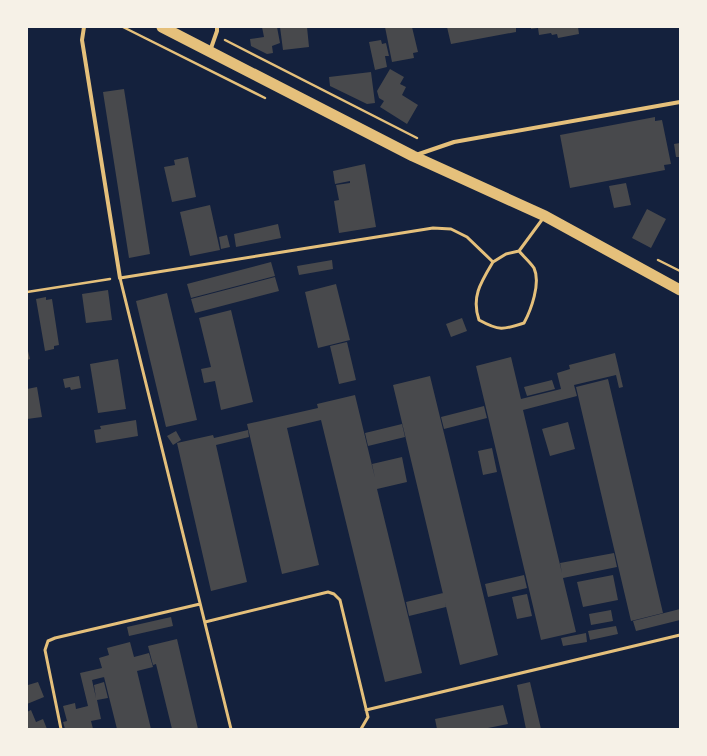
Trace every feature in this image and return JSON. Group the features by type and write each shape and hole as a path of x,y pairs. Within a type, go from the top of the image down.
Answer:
{"highway":[{"path":"162,27 413,156 545,216 680,290"}],"street":[{"path":"84,27 82,40 120,278"},
{"path":"210,52 217,27"},
{"path":"413,156 454,142 680,102"}],"lane":[{"path":"519,251 534,269 536,288 530,312 524,324 508,329 494,328 479,320 475,309 479,285 493,262 506,254 519,251 545,216"},
{"path":"231,729 120,278 433,228 451,229 467,237 493,262"},
{"path":"205,622 328,592 334,594 340,600 368,717 361,729"},
{"path":"61,729 45,650 48,641 55,638 200,604"},
{"path":"366,710 680,635"}],"path":[{"path":"225,40 417,138"},
{"path":"27,292 120,278"}],"building":[{"path":"262,27 277,27 280,43 272,46 273,53 267,54 251,46 250,39 264,37"},
{"path":"280,27 307,27 309,47 283,50"},
{"path":"385,27 412,27 418,52 413,53 414,58 392,62"},
{"path":"447,27 516,27 516,32 451,44"},
{"path":"531,27 578,27 579,34 558,38 557,34 552,35 551,33 539,35 538,28 531,29"},
{"path":"381,40 382,44 386,43 389,56 385,56 387,67 375,70 369,42"},
{"path":"390,69 404,77 400,84 406,87 402,95 418,105 407,124 380,107 384,101 379,98 377,91"},
{"path":"371,72 375,103 367,104 330,86 329,77"},
{"path":"124,89 150,254 129,258 103,92"},
{"path":"655,117 655,121 662,120 671,164 664,165 665,170 570,188 560,135"},
{"path":"680,143 680,157 676,157 674,144"},
{"path":"188,157 196,197 172,202 164,167 175,165 174,160"},
{"path":"365,164 376,227 339,233 334,201 339,200 336,185 350,183 350,181 335,184 333,171"},
{"path":"626,183 631,205 614,208 609,186"},
{"path":"210,205 220,250 190,256 180,212"},
{"path":"647,209 666,219 651,248 632,238"},
{"path":"278,224 281,238 236,247 234,234"},
{"path":"227,235 230,247 221,249 219,237"},
{"path":"332,260 333,269 299,275 297,266"},
{"path":"271,262 275,276 191,298 187,284"},
{"path":"275,277 279,291 195,313 191,299"},
{"path":"336,284 350,340 318,348 305,292"},
{"path":"108,290 112,320 86,323 82,294"},
{"path":"167,293 197,420 166,427 136,301"},
{"path":"46,297 46,300 52,299 59,345 54,346 54,349 45,351 36,299"},
{"path":"231,310 253,402 221,410 215,381 204,383 201,369 211,367 199,318"},
{"path":"462,318 467,331 451,337 446,324"},
{"path":"347,342 356,380 339,384 330,346"},
{"path":"27,347 30,359 27,360"},
{"path":"615,353 623,387 619,388 616,375 574,385 577,396 523,410 562,573 560,563 614,553 617,567 563,578 576,632 541,640 476,366 511,357 521,399 561,389 557,373 570,369 569,365"},
{"path":"118,359 126,409 98,413 90,364"},
{"path":"79,376 81,388 71,390 70,387 65,388 63,379"},
{"path":"430,376 498,655 460,665 393,385"},
{"path":"608,379 663,613 631,621 576,387"},
{"path":"552,380 555,389 527,396 524,387"},
{"path":"37,387 42,417 27,419 27,389"},
{"path":"355,395 375,478 372,464 402,457 407,482 377,489 422,673 385,682 321,420 287,428 319,565 282,574 247,424 318,408 317,404"},
{"path":"484,406 487,418 444,429 441,417"},
{"path":"136,420 138,436 96,443 94,430 101,429 100,426"},
{"path":"568,422 575,449 550,456 542,429"},
{"path":"402,424 405,437 368,446 365,433"},
{"path":"248,430 249,437 216,445 247,582 211,591 177,443 213,435 214,438"},
{"path":"176,431 181,440 173,445 167,436"},
{"path":"492,448 497,472 483,475 478,451"},
{"path":"524,575 527,588 488,597 485,584"},
{"path":"613,575 618,600 583,607 577,582"},
{"path":"443,593 446,607 409,616 406,602"},
{"path":"527,594 532,616 517,619 512,597"},
{"path":"680,609 680,620 636,631 633,621"},
{"path":"611,610 613,621 591,625 589,614"},
{"path":"171,617 173,626 129,636 127,627"},
{"path":"616,626 618,634 590,640 588,631"},
{"path":"586,633 587,642 563,646 561,638"},
{"path":"177,639 198,729 172,729 156,664 153,665 148,646"},
{"path":"130,642 134,657 149,653 153,667 137,671 151,729 117,729 104,677 92,680 96,698 94,685 104,682 108,698 97,700 101,719 91,721 93,729 65,729 63,722 67,721 63,706 75,703 76,709 88,706 80,673 102,668 99,658 109,655 107,648"},
{"path":"27,682 28,685 38,682 44,697 27,704"},
{"path":"530,682 541,729 526,729 517,685"},
{"path":"503,705 508,724 483,729 437,729 435,719"},
{"path":"31,710 36,722 43,719 47,729 27,729 27,712"}]}
